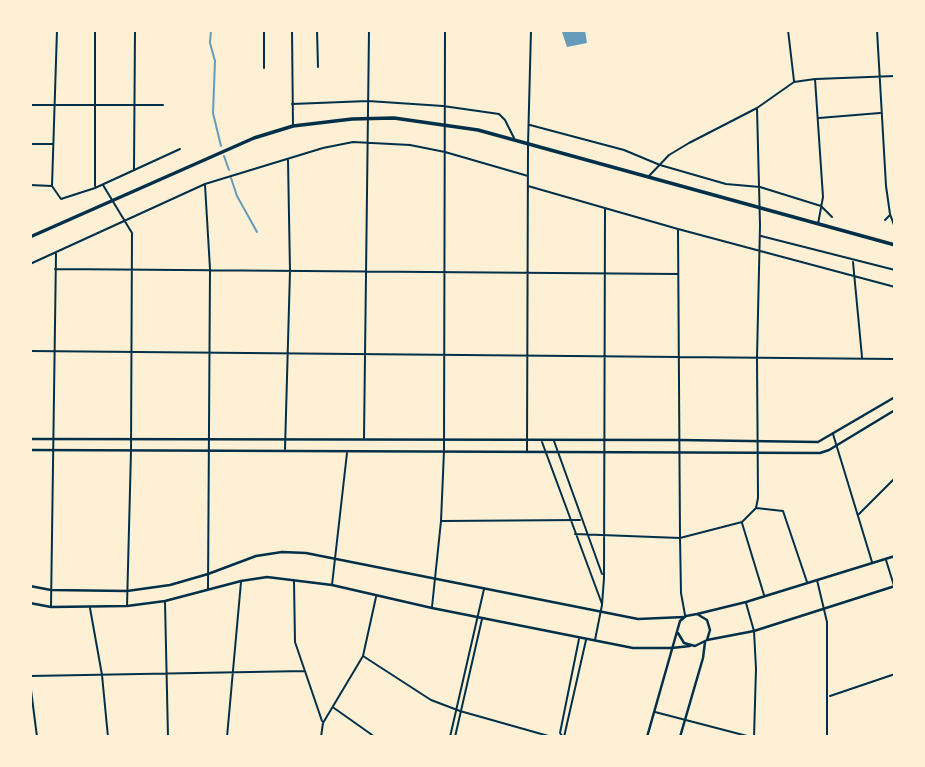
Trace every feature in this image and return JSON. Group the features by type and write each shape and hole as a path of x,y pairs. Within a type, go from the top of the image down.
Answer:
{"highway":[{"path":"30,237 216,154 293,126 394,118 444,124 515,141 895,245"}],"main road":[{"path":"30,439 818,442 895,397"},
{"path":"30,450 820,453 895,410"},
{"path":"30,586 51,590 127,591 170,585 256,556 306,552 638,618 697,614 764,597 895,556"},
{"path":"30,603 51,607 127,606 165,601 267,577 332,586 586,640 633,648 672,648 754,631 895,587"},
{"path":"680,737 709,635 709,624 697,614"},
{"path":"647,737 678,633 678,624 685,616"},
{"path":"678,633 684,643 690,646"}],"street":[{"path":"57,30 52,186 61,199 103,185 180,149"},
{"path":"95,30 95,188"},
{"path":"134,170 135,30"},
{"path":"264,30 264,68"},
{"path":"292,30 293,126"},
{"path":"317,30 318,67"},
{"path":"365,439 369,30"},
{"path":"432,608 441,521 444,451 445,30"},
{"path":"527,452 531,30"},
{"path":"788,30 794,82"},
{"path":"877,30 890,214 895,228"},
{"path":"648,177 679,149 757,107 794,82 895,76"},
{"path":"815,79 823,197 818,224"},
{"path":"292,104 368,101 443,106 499,114 511,129 515,141"},
{"path":"30,105 163,104"},
{"path":"575,534 680,538 742,522 756,508 760,251 757,107"},
{"path":"818,119 882,113"},
{"path":"529,125 624,150 726,184 760,187 821,206 832,217"},
{"path":"30,264 205,184 323,148 353,142 410,145 445,152 528,176"},
{"path":"30,144 54,144"},
{"path":"285,450 290,271 288,159"},
{"path":"205,184 210,269 208,589"},
{"path":"30,185 52,186"},
{"path":"103,185 132,233 127,606"},
{"path":"528,186 895,287"},
{"path":"595,641 604,578 605,208"},
{"path":"885,220 890,214"},
{"path":"678,229 680,538 681,593 685,616"},
{"path":"760,236 895,270"},
{"path":"51,607 56,253"},
{"path":"853,259 862,358"},
{"path":"55,269 678,274"},
{"path":"30,351 895,359"},
{"path":"834,434 872,563"},
{"path":"542,440 602,605"},
{"path":"554,440 604,578"},
{"path":"332,586 347,452"},
{"path":"859,514 895,478"},
{"path":"756,508 783,511 807,583"},
{"path":"441,521 582,520"},
{"path":"742,522 764,597"},
{"path":"886,559 895,587"},
{"path":"817,579 825,609 827,737"},
{"path":"294,580 295,642 323,723"},
{"path":"227,737 241,581"},
{"path":"450,737 484,588"},
{"path":"321,737 323,723 363,656 376,596"},
{"path":"165,601 168,737"},
{"path":"654,712 753,737 756,669 754,631 746,602"},
{"path":"90,608 102,675 108,737"},
{"path":"455,737 482,618"},
{"path":"579,638 560,733 563,737 566,735 586,640"},
{"path":"363,656 431,700 456,710 552,737"},
{"path":"30,676 305,671"},
{"path":"828,697 895,674"},
{"path":"30,682 37,737"},
{"path":"333,707 374,737"},
{"path":"30,722 35,722"}],"water":[{"path":"558,30 585,30 587,43 567,47 562,32"}],"waterway":[{"path":"211,30 210,43 215,61 213,113 221,146"},
{"path":"224,156 229,170"},
{"path":"231,178 237,196 257,232"}]}
